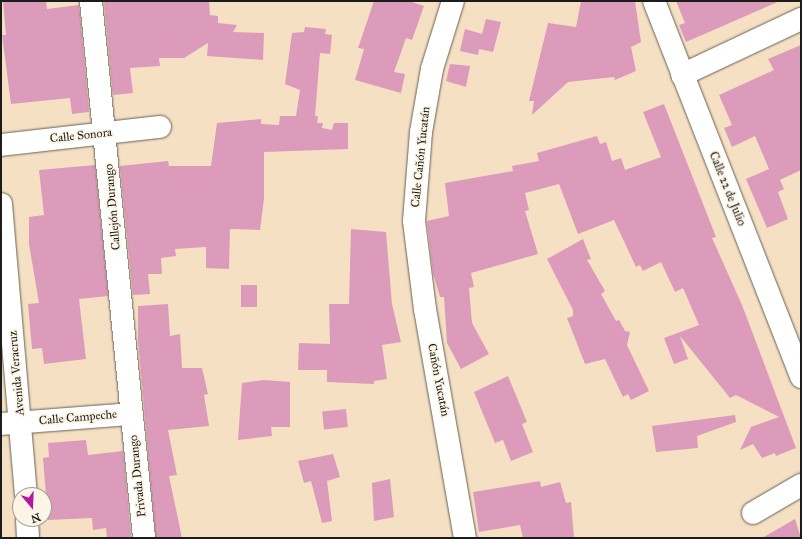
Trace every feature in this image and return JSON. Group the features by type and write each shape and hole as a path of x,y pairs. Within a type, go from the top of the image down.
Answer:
{"street":[{"name":"Callejón Durango","path":"91,1 106,134 132,414"},
{"name":"Calle Cañón Yucatán","path":"414,221 421,132 429,84 454,1"},
{"name":"Calle 22 de Julio","path":"654,1 801,377"},
{"path":"682,75 801,19"},
{"name":"Calle Sonora","path":"1,145 160,127"},
{"name":"Avenida Veracruz","path":"1,204 11,423 24,487"},
{"name":"Cañón Yucatán","path":"414,221 425,309 465,538"},
{"name":"Calle Campeche","path":"11,423 132,414"},
{"name":"Privada Durango","path":"132,414 144,538"},
{"path":"753,513 801,485"},
{"path":"27,527 28,538"}],"building":[{"path":"3,1 46,1 47,9 79,5 89,112 72,114 70,98 11,104 2,35 6,35"},
{"path":"104,1 209,1 210,15 218,16 218,23 237,25 233,32 264,33 263,60 207,56 208,43 184,58 159,58 160,66 130,68 133,93 113,95"},
{"path":"374,1 409,1 424,6 412,40 406,38 394,72 405,74 401,93 355,80 364,49 358,48"},
{"path":"581,1 635,1 641,42 631,47 636,71 615,80 614,77 568,82 532,115 534,101 529,101 548,23 576,27"},
{"path":"676,1 780,1 686,42 679,25 685,23"},
{"path":"486,19 501,22 493,52 479,49 478,55 460,51 465,29 482,34"},
{"path":"305,27 326,29 325,34 332,35 330,54 320,53 315,116 318,116 317,123 323,123 322,128 332,130 334,123 348,123 348,149 264,152 264,198 260,230 230,229 229,269 206,268 206,247 175,249 176,256 161,258 162,274 148,274 150,294 133,295 120,166 168,161 169,166 211,166 217,123 261,119 261,124 279,125 280,116 296,116 300,90 285,84 292,33 304,32"},
{"path":"801,45 801,170 780,180 784,189 778,192 788,219 767,228 746,179 769,169 755,136 732,147 724,128 732,125 719,95 774,70 768,59"},
{"path":"450,64 470,66 466,87 446,81"},
{"path":"664,104 716,237 712,238 742,305 796,448 776,456 775,453 762,458 753,444 740,450 751,427 779,417 736,395 730,398 680,336 688,359 674,364 664,338 699,325 683,288 675,292 661,262 643,271 640,265 636,267 614,220 578,234 559,184 525,193 529,210 525,211 538,254 471,273 474,287 469,288 472,323 489,354 461,369 447,343 444,297 440,297 433,273 427,221 449,216 445,183 513,171 512,166 539,161 537,153 597,136 600,144 606,142 612,161 621,158 625,170 661,157 643,112"},
{"path":"95,165 108,296 79,299 86,359 44,364 42,348 32,349 28,304 39,303 29,244 29,217 44,215 39,170"},
{"path":"351,229 386,232 392,304 401,342 382,345 387,379 374,381 374,384 327,382 327,370 298,370 299,343 330,344 329,304 349,304"},
{"path":"583,239 591,259 587,260 605,291 601,294 616,321 619,320 625,331 630,332 627,345 649,391 631,400 628,394 623,397 605,359 585,364 567,318 573,316 573,310 547,259"},
{"path":"241,285 257,285 257,307 241,307"},
{"path":"168,304 170,336 180,334 182,368 202,368 208,394 204,395 209,426 168,430 177,475 169,476 182,538 156,538 138,340 138,306"},
{"path":"508,376 527,422 522,424 533,452 511,461 503,440 495,443 474,392"},
{"path":"264,380 290,382 290,427 271,427 272,436 238,440 242,383"},
{"path":"346,409 348,427 324,429 322,412"},
{"path":"735,415 736,422 697,436 698,448 656,452 652,426"},
{"path":"86,440 88,455 123,451 131,538 107,538 106,528 93,530 92,518 52,520 52,487 45,487 43,458 49,457 48,443"},
{"path":"333,454 340,477 327,481 332,521 322,523 311,481 304,483 298,461"},
{"path":"390,479 394,517 374,521 372,483"},
{"path":"540,481 541,487 560,482 566,503 571,502 574,538 523,538 520,525 479,532 473,492"},
{"path":"795,519 801,538 762,538"}]}
